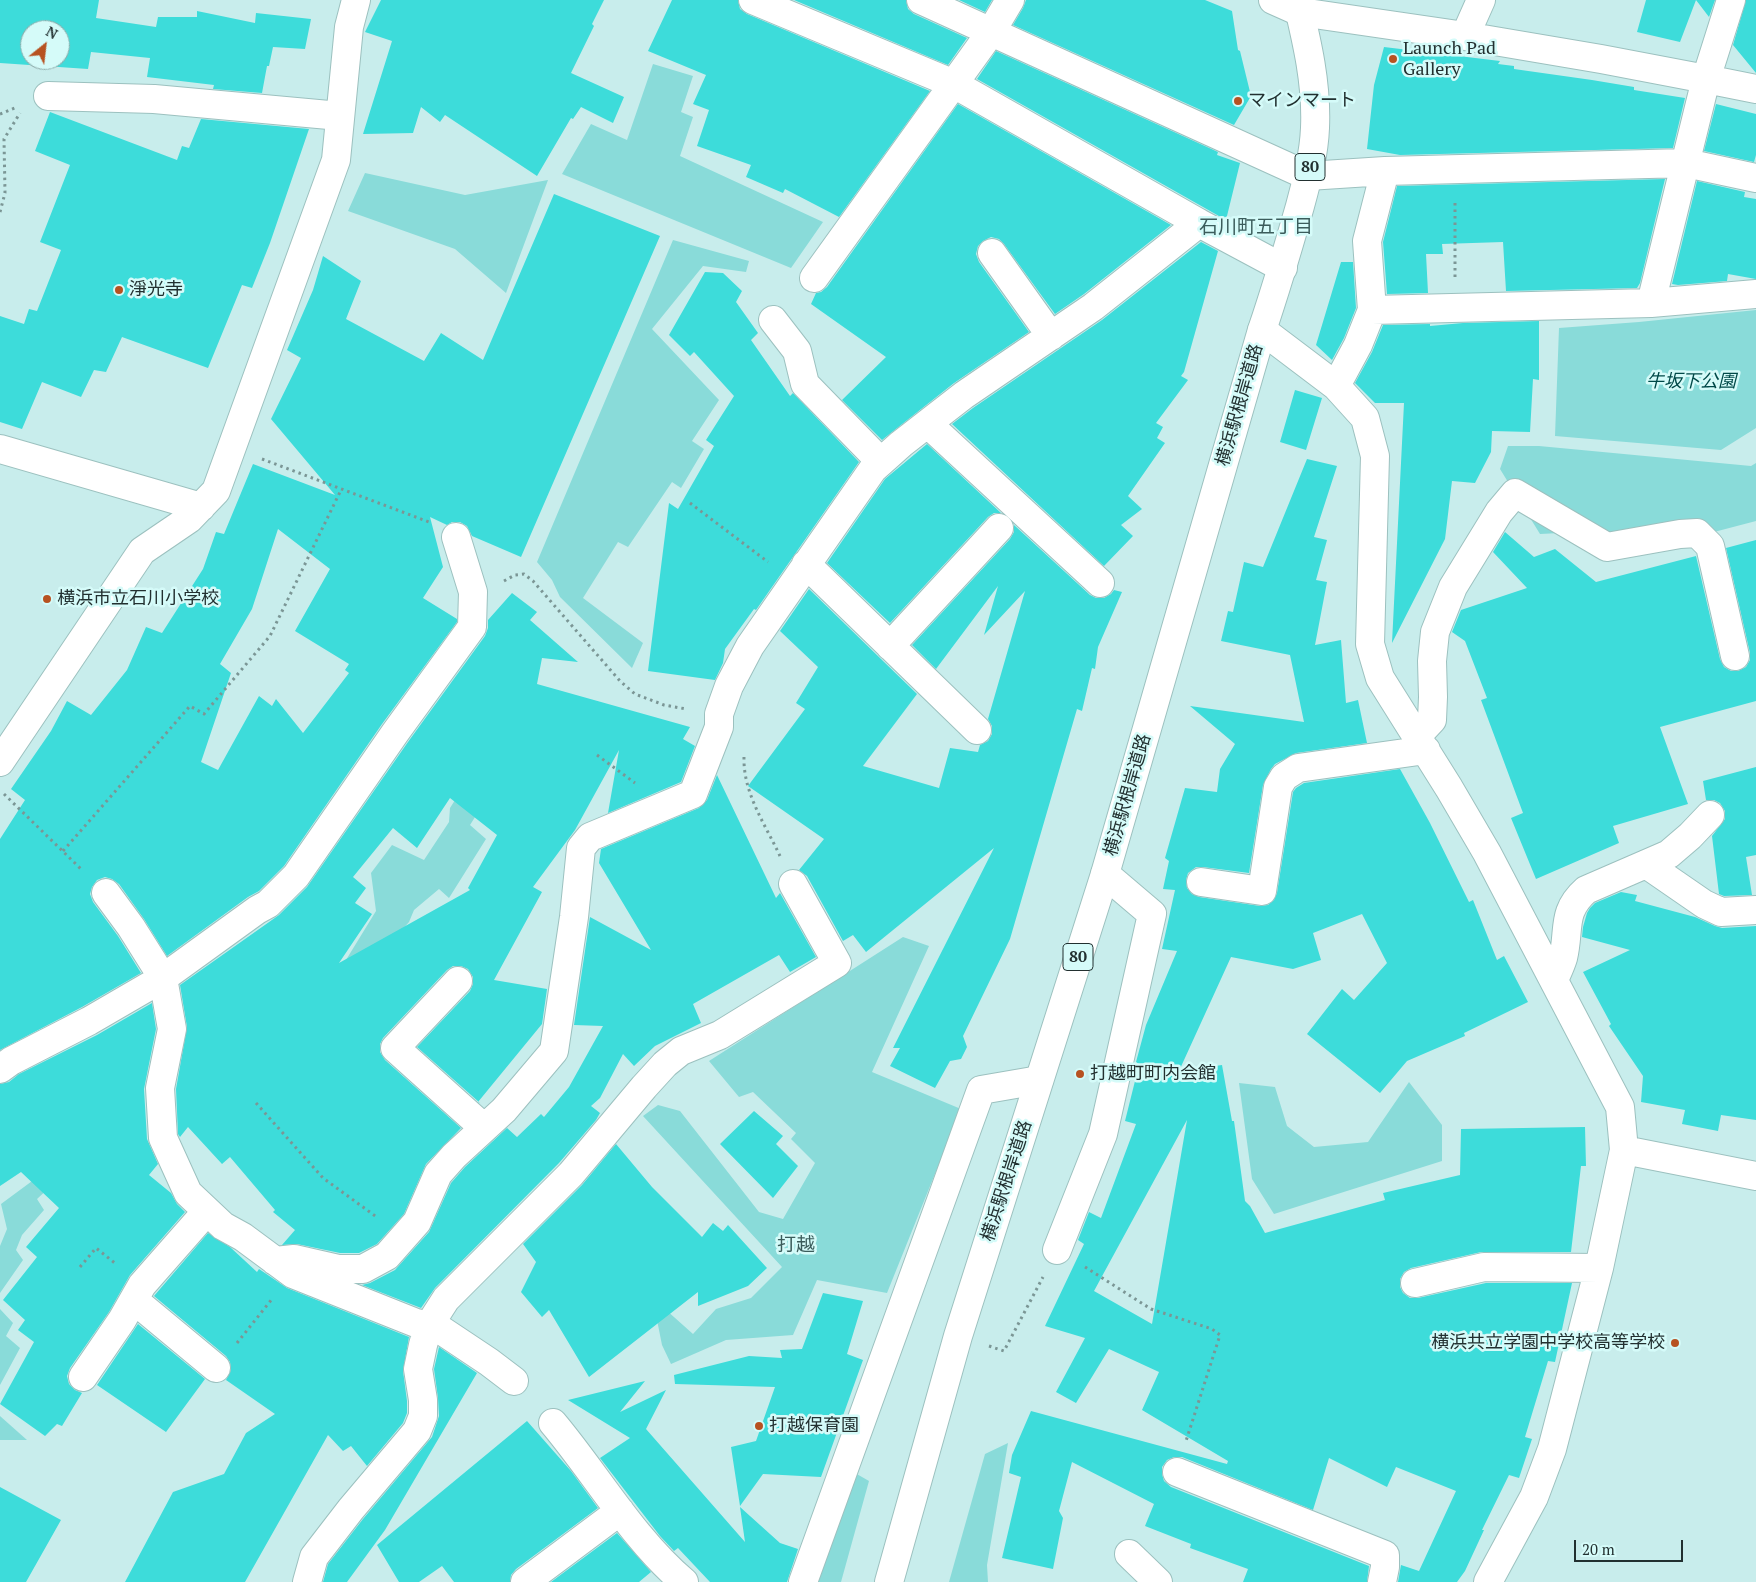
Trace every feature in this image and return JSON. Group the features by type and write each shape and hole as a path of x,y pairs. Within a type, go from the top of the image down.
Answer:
{"street":[{"path":"0,762 142,551 189,519 216,491 336,160 349,27 356,0"},
{"path":"754,0 954,84 1199,224 1283,268"},
{"path":"921,0 1308,176 1385,171 1686,163 1756,178"},
{"path":"814,278 991,32 1010,0"},
{"path":"1273,0 1756,89"},
{"path":"1465,36 1481,0"},
{"path":"1651,304 1706,79 1731,0"},
{"name":"横浜駅根岸道路","path":"889,1582 958,1336 1104,874 1262,330 1283,268 1308,176 1315,128 1314,95 1311,62 1298,6"},
{"path":"48,96 154,99 340,116"},
{"path":"1336,386 1358,345 1372,310 1367,241 1385,171"},
{"path":"284,1268 294,1259 338,1269 363,1269 387,1256 417,1222 438,1174 454,1156 504,1110 554,1051 574,917 581,848 590,837 693,794 718,727 719,714 729,686 750,646 873,469 964,395 1093,307 1199,224"},
{"path":"992,253 1051,336"},
{"path":"1372,310 1651,304 1756,294"},
{"path":"773,320 797,351 805,384 881,462"},
{"path":"1262,330 1336,386 1365,418 1375,456 1370,644 1380,678 1487,853 1620,1107 1624,1150 1599,1268 1552,1449 1534,1497 1488,1582"},
{"path":"928,424 1100,583"},
{"path":"0,449 200,507"},
{"path":"1421,743 1432,720 1432,660 1435,632 1453,587 1499,512 1515,493 1607,547 1680,534 1697,533 1710,546 1735,656"},
{"path":"890,646 999,528"},
{"path":"0,1069 11,1061 89,1021 163,978 268,904 296,876 472,627 473,592 456,537"},
{"path":"800,573 890,646 977,730"},
{"path":"1201,882 1262,891 1278,787 1284,777 1291,772 1298,768 1421,743"},
{"path":"1554,980 1563,958 1570,909 1576,899 1586,890 1669,854 1710,815"},
{"path":"1646,864 1704,904 1722,912 1756,910"},
{"path":"1057,1250 1103,1134 1152,914 1104,874"},
{"path":"307,1582 314,1557 417,1430 423,1416 423,1400 418,1369 428,1327 446,1300 571,1174 665,1064 681,1051 720,1035 837,963 793,884"},
{"path":"106,893 163,978 172,1029 160,1088 163,1138 188,1193 223,1226 243,1237 284,1268 428,1327 438,1328 489,1362 514,1382"},
{"path":"458,981 395,1048 484,1128"},
{"path":"803,1582 981,1090 1039,1080"},
{"path":"1624,1150 1756,1176"},
{"path":"83,1377 122,1320 138,1292 207,1211"},
{"path":"1415,1283 1484,1267 1599,1268"},
{"path":"138,1292 216,1368"},
{"path":"553,1423 620,1511 668,1569 684,1582"},
{"path":"1177,1472 1385,1555 1382,1582"},
{"path":"525,1582 620,1511"},
{"path":"1130,1554 1158,1582"}],"path":[{"path":"0,212 5,193 4,139 22,111"},
{"path":"1455,170 1455,308"},
{"path":"0,194 5,193"},
{"path":"253,456 424,519 456,537"},
{"path":"63,851 190,706 204,714 270,636 341,490"},
{"path":"690,503 800,573"},
{"path":"502,582 515,575 524,574 533,581 620,681 636,694 664,705 719,714"},
{"path":"744,748 744,772 753,803 793,884"},
{"path":"597,755 666,806"},
{"path":"0,790 106,893"},
{"path":"256,1102 323,1178 404,1237"},
{"path":"80,1266 96,1248 138,1292"},
{"path":"958,1336 1004,1351 1057,1250 1151,1310 1212,1329 1220,1335 1177,1472"},
{"path":"216,1368 284,1268"}],"green space":[{"path":"653,64 693,76 681,112 693,117 680,156 823,222 791,268 562,174 591,124 627,140"},
{"path":"365,173 465,195 548,180 506,293 455,249 348,211"},
{"path":"673,240 749,261 746,272 703,266 652,329 719,400 692,441 704,449 681,488 672,482 628,547 618,542 583,598 643,643 632,668 560,597 552,580 537,562"},
{"name":"牛坂下公園","path":"1756,310 1756,428 1721,450 1555,436 1559,328"},
{"path":"1508,446 1539,446 1751,466 1756,463 1756,521 1714,532 1699,518 1579,544 1560,533 1540,534 1500,469"},
{"path":"524,691 544,708 470,825 486,839 449,898 439,889 414,910 409,922 388,946 338,973 376,911 371,873 392,845 424,860 449,822 450,808"},
{"path":"903,937 929,946 872,1072 961,1109 887,1293 817,1280 793,1335 726,1340 671,1364 662,1345 656,1315 665,1309 693,1334 716,1309 751,1298 782,1267 643,1116 658,1105 680,1111 759,1212 783,1219 815,1163 791,1139 796,1133 753,1092 739,1097 709,1061"},
{"path":"1409,1082 1442,1125 1442,1161 1274,1214 1252,1179 1239,1083 1275,1087 1287,1126 1314,1147 1368,1142"},
{"path":"70,1153 79,1160 37,1199 44,1210 22,1235 16,1250 23,1260 0,1293 0,1246 7,1229 1,1204"},
{"path":"0,1309 13,1323 6,1336 20,1348 0,1385"},
{"path":"0,1416 27,1440 0,1440"},
{"path":"1008,1443 987,1565 988,1582 949,1582 985,1454"},
{"path":"855,1473 869,1481 841,1582 816,1582"}],"building":[{"path":"0,0 99,0 96,18 156,27 158,17 197,17 197,11 255,23 256,13 311,19 305,49 273,47 262,93 213,89 214,85 147,77 150,58 91,52 88,69 70,68 70,20 20,20 20,64 0,63"},
{"path":"381,0 604,0 592,24 594,26 571,73 624,97 613,123 581,107 573,119 571,118 537,176 445,115 440,122 421,107 413,133 363,134 392,41 365,32"},
{"path":"672,0 738,0 740,9 747,14 930,91 839,217 785,189 783,193 746,177 751,165 697,146 709,110 693,104 706,75 648,51"},
{"path":"794,0 906,0 908,9 914,14 967,38 948,65"},
{"path":"959,0 992,0 985,12"},
{"path":"1026,0 1205,0 1232,11 1238,50 1240,51 1251,96 1234,125 1013,25"},
{"path":"1646,0 1696,0 1680,42 1637,32"},
{"path":"1696,0 1715,0 1709,17"},
{"path":"1746,0 1756,0 1756,73 1733,45"},
{"path":"1384,47 1500,61 1498,64 1514,66 1514,69 1634,87 1634,90 1685,98 1673,148 1400,155 1367,149 1374,85"},
{"path":"996,51 1218,152 1217,155 1240,163 1226,220 977,79"},
{"path":"958,104 1171,225 1084,294 1055,314 1004,244 999,239 991,237 983,241 978,246 976,254 979,262 1029,332 954,383 882,440 842,400 886,357 811,304 816,293 821,292 827,287"},
{"path":"1716,104 1756,114 1756,155 1754,162 1704,151"},
{"path":"50,112 177,160 182,146 189,148 201,119 309,129 270,243 252,288 242,285 208,368 122,337 106,372 94,370 81,397 42,382 22,429 0,422 0,316 24,324 29,309 37,311 61,250 40,242 70,165 35,151"},
{"path":"1665,179 1640,283 1637,288 1506,291 1503,242 1442,244 1443,254 1426,254 1428,293 1387,294 1383,242 1397,186"},
{"path":"1697,181 1745,192 1744,197 1756,199 1756,279 1728,274 1727,281 1672,284"},
{"path":"554,194 660,236 521,557 472,536 467,526 460,522 452,522 447,525 430,517 443,567 423,598 457,619 457,622 382,724 284,866 259,891 167,956 119,884 105,877 97,880 90,894 93,902 118,936 141,973 82,1007 0,1050 0,839 25,800 11,789 51,731 67,701 91,715 127,670 146,627 162,633 203,569 216,532 224,534 253,464 335,495 271,419 301,358 287,350 313,290 323,256 361,281 346,319 424,361 441,333 483,360","holes":["278,529 330,569 295,631 349,664 345,670 349,673 303,733 276,699 272,706 259,696 218,770 201,762 231,673 220,664 252,609"]},
{"path":"1201,242 1218,251 1184,372 1181,376 1188,380 1156,423 1163,427 1157,438 1165,443 1128,496 1142,509 1121,525 1133,536 1104,566 952,424 1102,320"},
{"path":"1341,262 1353,262 1356,308 1344,338 1332,360 1316,345"},
{"path":"705,272 723,273 742,291 736,302 758,333 751,340 790,396 793,393 859,462 756,610 754,609 725,649 723,663 715,680 648,671 669,503 678,509 714,446 706,440 734,396 694,352 690,356 669,335"},
{"path":"1539,321 1539,380 1533,379 1530,432 1492,431 1491,452 1475,483 1452,481 1445,539 1392,643 1404,403 1375,403 1355,383 1372,352 1383,325 1430,324 1430,326"},
{"path":"1295,390 1322,398 1306,450 1280,442"},
{"path":"927,444 1001,513 994,513 988,517 890,623 827,563 885,479"},
{"path":"1307,459 1337,466 1314,537 1327,540 1316,580 1327,582 1315,645 1341,640 1346,703 1358,700 1367,743 1296,753 1275,764 1263,785 1249,873 1196,867 1188,873 1186,880 1187,888 1192,894 1199,897 1260,906 1268,905 1274,900 1277,893 1293,792 1296,788 1304,783 1400,769 1430,823 1469,902 1473,900 1497,960 1504,956 1528,1002 1464,1033 1465,1036 1407,1061 1380,1093 1307,1034 1342,989 1354,1000 1387,963 1362,914 1313,933 1321,960 1293,969 1231,957 1179,1071 1222,1065 1232,1121 1234,1121 1245,1201 1250,1206 1265,1233 1385,1200 1383,1193 1460,1175 1461,1129 1585,1127 1586,1166 1581,1166 1571,1252 1481,1252 1411,1268 1404,1272 1400,1279 1400,1287 1403,1293 1410,1298 1418,1298 1486,1283 1572,1283 1555,1362 1548,1361 1525,1437 1532,1439 1519,1478 1509,1475 1482,1530 1484,1530 1465,1571 1457,1582 1398,1582 1401,1565 1419,1571 1456,1491 1396,1467 1387,1487 1329,1458 1313,1510 1182,1457 1174,1457 1167,1460 1162,1467 1162,1474 1164,1481 1171,1487 1369,1566 1367,1582 1243,1582 1248,1569 1190,1548 1191,1544 1145,1526 1154,1504 1072,1462 1059,1511 1063,1518 1053,1569 1002,1558 1021,1477 1009,1473 1012,1455 1031,1411 1227,1464 1228,1461 1142,1410 1159,1372 1109,1349 1076,1403 1056,1392 1085,1338 1045,1326 1084,1244 1078,1240 1089,1212 1101,1218 1136,1124 1125,1121 1136,1077 1134,1076 1136,1076 1139,1064 1136,1062 1146,1025 1177,951 1162,949 1175,890 1163,889 1169,861 1165,858 1185,788 1217,792 1220,769 1235,744 1190,706 1304,722 1290,655 1221,641 1228,611 1233,612 1244,562 1263,567","holes":["1187,1120 1152,1324 1094,1291"]},
{"path":"1014,525 1090,595 1096,598 1104,598 1114,590 1122,592 1098,647 1095,669 1092,668 1082,711 1077,709 1010,939 963,1036 967,1047 961,1059 950,1061 935,1088 890,1066 900,1048 893,1048 994,848 866,952 853,935 843,941 807,876 799,870 824,839 748,786 805,709 796,703 818,667 780,631 809,589 917,694 863,766 939,788 950,748 978,752 980,745 988,741 992,734 992,726 988,719 1025,591 984,635 998,586 936,669 912,645 1010,539 1014,532"},
{"path":"1505,532 1534,557 1555,549 1596,582 1696,556 1720,659 1724,667 1731,671 1738,671 1746,667 1750,660 1750,653 1726,548 1756,540 1756,701 1660,727 1688,804 1613,826 1619,843 1536,879 1511,818 1523,813 1481,700 1487,698 1465,641 1452,632 1461,610 1527,588 1493,552"},
{"path":"512,593 537,612 530,620 578,662 542,658 537,684 690,727 683,739 695,746 681,782 608,813 619,750 575,830 533,887 542,892 494,980 547,989 542,1024 478,1102 417,1047 470,991 473,977 468,969 461,966 453,966 447,970 383,1038 380,1044 380,1052 385,1060 461,1128 426,1164 404,1214 377,1244 359,1253 340,1253 297,1244 282,1245 295,1230 273,1212 275,1210 230,1157 222,1164 188,1127 180,1137 178,1134 176,1089 187,1027 180,985 279,915 307,887 485,636 488,620","holes":["450,798 497,835 468,888 470,890 339,963 372,914 355,903 366,888 353,877 393,828 417,848"]},
{"path":"1756,767 1756,855 1746,857 1752,895 1724,896 1719,894 1712,836 1725,819 1725,811 1720,803 1714,800 1706,800 1703,781"},
{"path":"717,775 776,898 780,893 816,957 790,972 779,955 693,1004 701,1023 655,1046 634,1066 623,1054 600,1098 591,1106 600,1113 596,1120 559,1163 435,1288 421,1308 362,1285 395,1270 429,1232 451,1183 465,1167 507,1128 517,1137 541,1114 544,1117 569,1087 603,1026 574,1025 590,917 651,950 599,863 601,849 699,808 707,800"},
{"path":"1621,892 1637,895 1635,901 1695,917 1722,928 1756,926 1756,1120 1721,1115 1718,1131 1682,1124 1685,1110 1641,1102 1643,1076 1609,1026 1611,1024 1583,972 1630,950 1582,937 1583,927 1590,908 1595,903"},
{"path":"152,1003 156,1029 144,1089 147,1139 158,1164 149,1175 171,1193 177,1204 185,1212 130,1275 109,1312 70,1368 67,1376 69,1384 75,1390 82,1393 62,1426 57,1424 45,1436 0,1404 34,1342 18,1330 25,1320 3,1300 37,1257 26,1247 59,1208 21,1172 0,1186 0,1084 9,1082 19,1074 97,1035"},
{"path":"754,1111 783,1136 776,1144 798,1166 773,1198 720,1144"},
{"path":"616,1144 652,1187 702,1237 713,1223 723,1231 728,1225 767,1268 748,1286 698,1306 698,1292 589,1377 549,1310 542,1317 521,1292 536,1262 523,1244 582,1185"},
{"path":"208,1233 230,1247 257,1272 259,1269 287,1288 409,1337 403,1371 407,1413 403,1423 367,1466 351,1446 343,1451 328,1435 245,1582 125,1582 173,1492 224,1474 246,1433 275,1414 226,1380 231,1370 230,1362 226,1356 154,1296"},
{"path":"823,1293 863,1301 847,1354 863,1360 821,1477 763,1474 740,1506 731,1447 756,1441 775,1387 675,1384 674,1375 749,1356 782,1358 780,1350 802,1349"},
{"path":"138,1324 205,1379 166,1432 97,1385"},
{"path":"439,1347 477,1373 385,1530 347,1582 323,1582 328,1564 432,1437 439,1416 434,1369"},
{"path":"645,1381 620,1412 666,1390 646,1429 745,1542 740,1507 780,1543 798,1549 787,1582 710,1582 678,1548 674,1551 660,1536 600,1458 630,1438 568,1400"},
{"path":"527,1421 571,1471 598,1508 516,1569 511,1575 510,1582 454,1582 442,1566 419,1582 399,1582 377,1545"},
{"path":"0,1487 61,1520 26,1582 0,1582"},
{"path":"617,1533 651,1572 639,1582 551,1582"}],"place":[{"name":"Launch Pad Gallery","path":"1393,59"},
{"name":"マインマート","path":"1238,101"},
{"name":"淨光寺","path":"119,290"},
{"name":"横浜市立石川小学校","path":"47,599"},
{"name":"打越町町内会館","path":"1080,1074"},
{"name":"横浜共立学園中学校高等学校","path":"1675,1343"},
{"name":"打越保育園","path":"759,1426"}],"district":[{"name":"石川町五丁目","path":"1256,228"},
{"name":"打越","path":"796,1246"}]}
